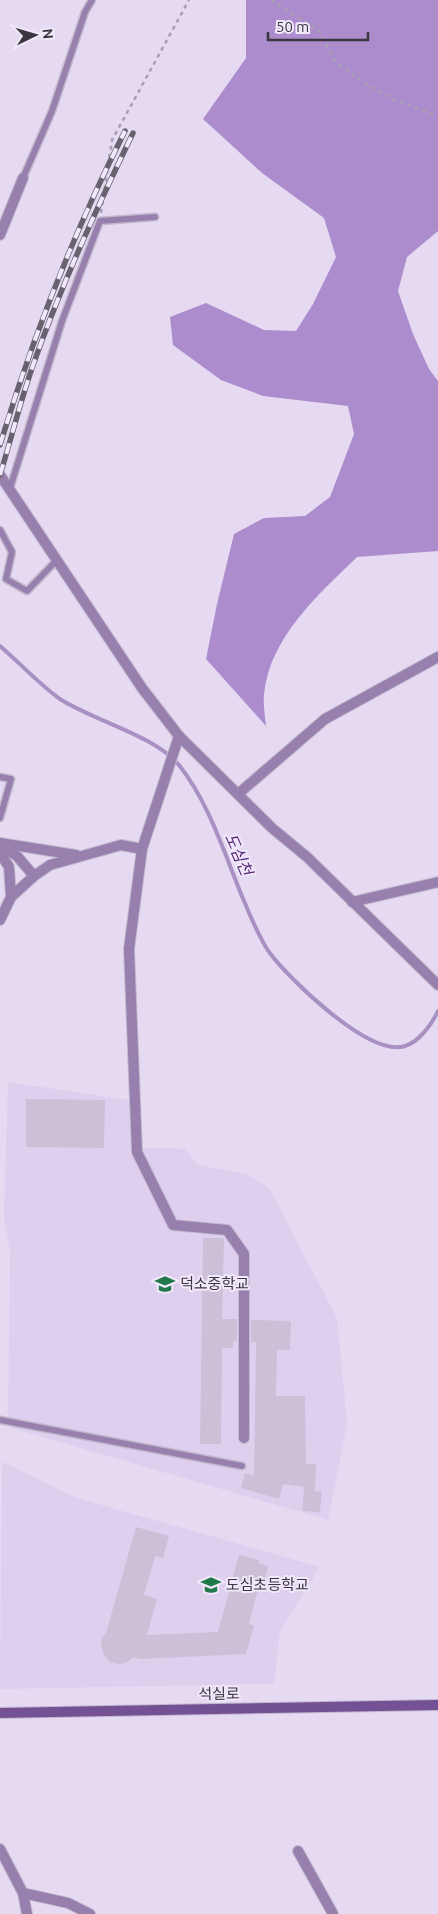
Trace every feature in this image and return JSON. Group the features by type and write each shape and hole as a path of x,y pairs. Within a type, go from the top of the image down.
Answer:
{"street":[{"path":"1,231 23,178"},
{"path":"0,475 142,688 179,736 438,985"},
{"path":"238,794 325,719 438,657"},
{"path":"179,736 164,776 142,849 129,949 137,1152 173,1225 227,1230 244,1254 244,1438"},
{"path":"0,845 80,856"},
{"path":"0,845 18,856 34,876"},
{"path":"0,920 11,897 34,876 50,865 121,845 142,849"},
{"path":"0,853 9,867 11,897"},
{"path":"352,902 438,882"},
{"name":"석실로","path":"0,1714 438,1706"},
{"path":"0,1849 23,1893 27,1914"},
{"path":"298,1850 333,1914"},
{"path":"23,1893 68,1903 90,1914"}],"lane":[{"path":"23,178 52,111 85,12 92,0"},
{"path":"10,488 56,340 100,221 155,217"},
{"path":"0,530 12,552 6,579 27,592 56,561"},
{"path":"0,776 11,779 0,818"},
{"path":"0,1420 242,1466"}],"path":[{"path":"100,221 112,140 190,0"},
{"path":"272,0 319,31 336,61 364,82 393,99 438,116"}],"shaded area":[{"path":"246,0 438,0 438,231 407,257 398,291 413,334 429,369 438,381 438,551 357,557 312,602 285,636 275,655 268,674 264,695 266,726 206,659 234,534 264,518 305,516 330,497 354,434 348,406 263,396 221,380 173,345 170,317 206,303 264,330 296,331 313,304 336,257 324,218 262,173 203,119 246,58"},
{"name":"덕소중학교","path":"8,1082 129,1100 131,1147 185,1149 198,1165 247,1174 269,1188 337,1318 347,1423 328,1520 8,1427 10,1250 4,1218"},
{"name":"도심초등학교","path":"2,1462 77,1498 320,1567 280,1631 274,1684 0,1689"}],"building":[{"path":"26,1099 105,1100 104,1148 26,1147"},
{"path":"203,1238 224,1238 222,1319 237,1319 237,1341 233,1341 233,1348 222,1348 221,1444 200,1444"},
{"path":"251,1320 291,1321 290,1350 277,1350 276,1396 305,1396 306,1464 316,1464 315,1491 322,1492 320,1512 302,1511 304,1487 283,1484 279,1499 241,1488 245,1473 254,1476 256,1342 251,1342"},
{"path":"136,1527 169,1536 163,1558 155,1556 144,1595 157,1599 147,1635 218,1632 239,1555 259,1560 259,1563 268,1566 263,1586 259,1585 249,1624 254,1626 246,1654 140,1659 134,1657 128,1662 119,1664 110,1662 104,1655 101,1647 102,1638 106,1633"}],"waterway":[{"name":"도심천","path":"0,646 60,699 155,745 179,765 200,796 249,914 265,946 294,980 331,1014 352,1029 390,1047 405,1046 415,1041 429,1027 438,1011"}],"railway":[{"path":"0,445 26,364 56,285 106,169 125,131"},
{"path":"0,475 28,381 54,308 92,220 133,133"}],"place":[{"name":"덕소중학교","path":"165,1284"},
{"name":"도심초등학교","path":"211,1585"}]}
